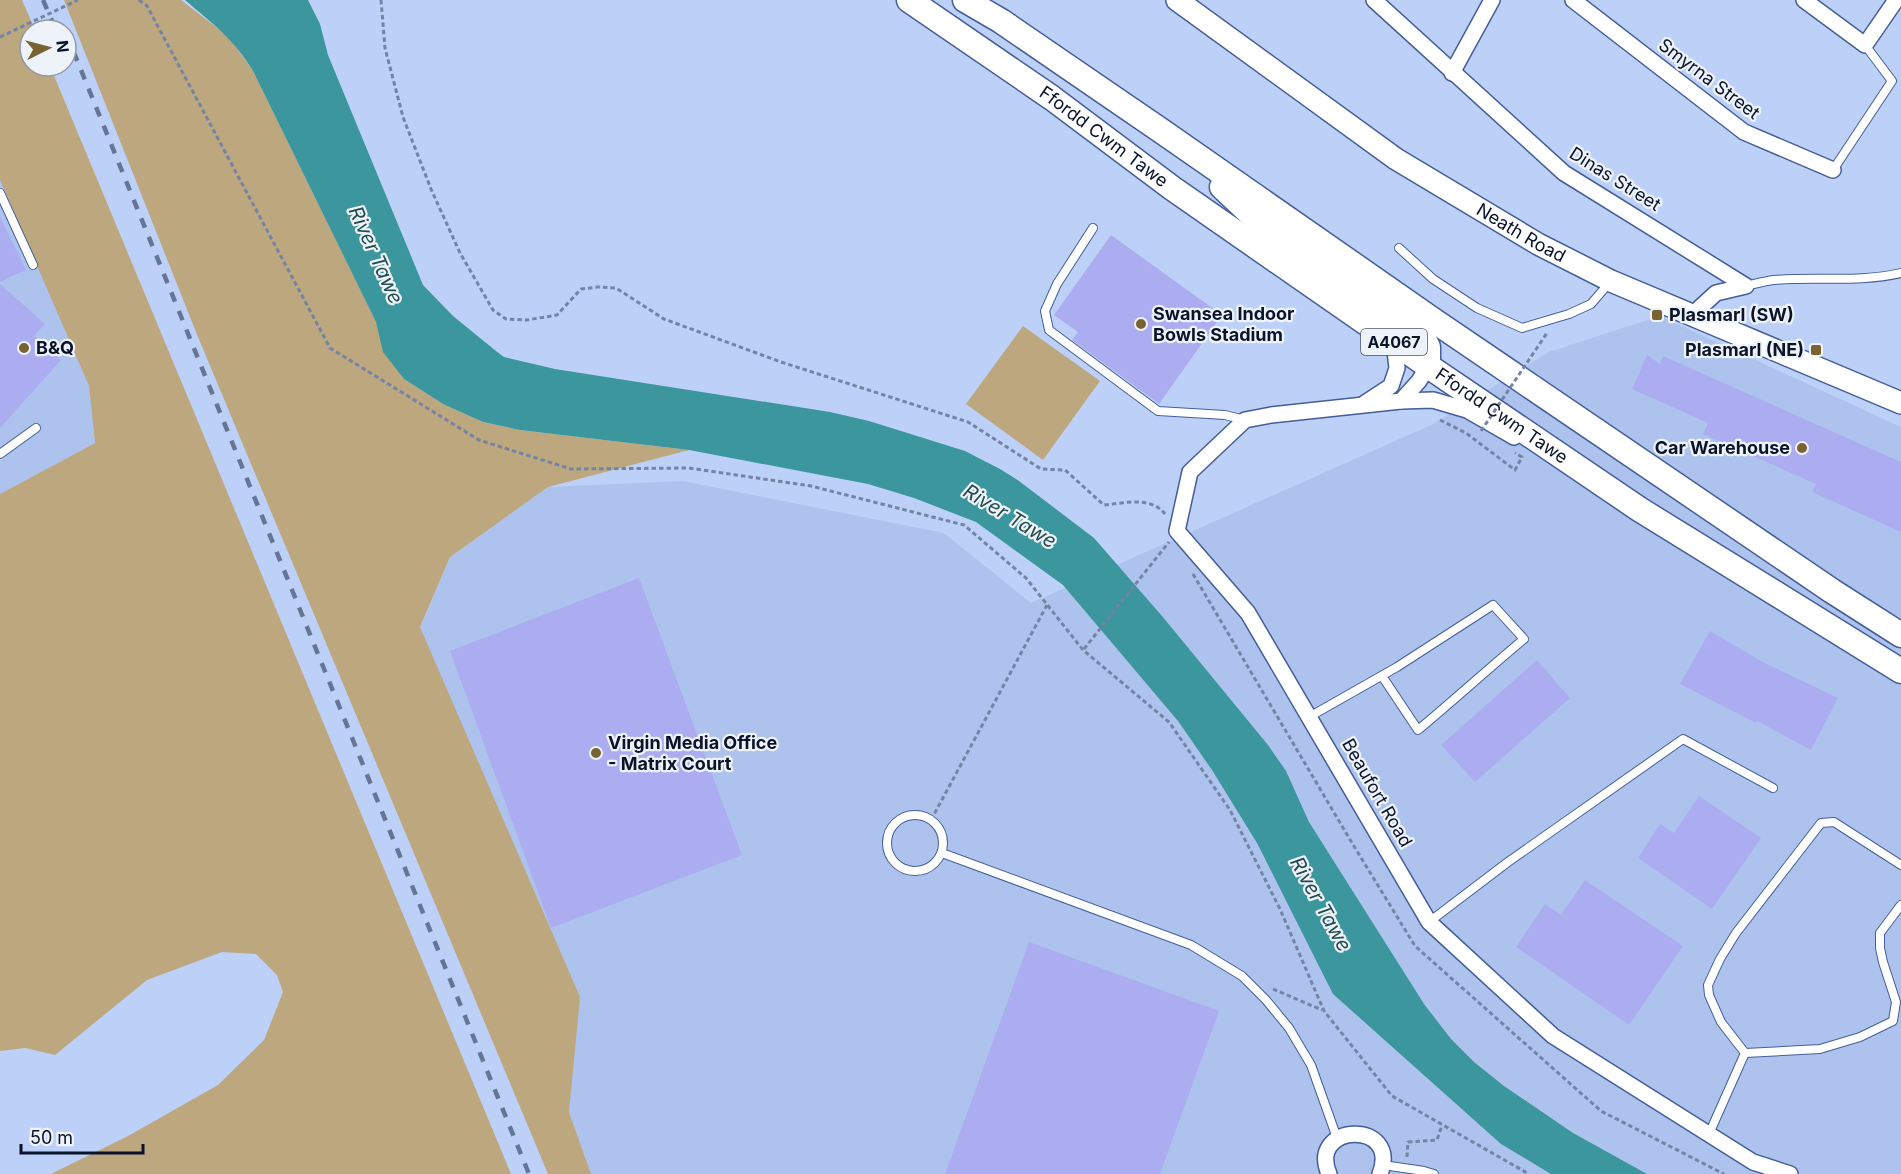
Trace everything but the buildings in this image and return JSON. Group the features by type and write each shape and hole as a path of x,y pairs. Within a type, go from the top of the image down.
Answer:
{"main road":[{"name":"Ffordd Cwm Tawe","path":"909,0 1052,98 1172,188 1639,509 1901,671"},
{"name":"Ffordd Cwm Tawe","path":"965,0 1000,21 1163,132 1443,327 1832,591 1901,635"},
{"name":"Neath Road","path":"1177,0 1396,159 1538,244 1611,281 1901,403"},
{"path":"1163,132 1255,218 1421,333 1428,347 1428,366"}],"street":[{"name":"Dinas Street","path":"1374,0 1564,173 1746,286"},
{"path":"1452,73 1492,0"},
{"name":"Smyrna Street","path":"1574,0 1744,132 1833,170"},
{"path":"1804,0 1865,45 1896,0"},
{"path":"1692,315 1716,293 1746,286"},
{"path":"1360,406 1391,386 1397,368 1394,342"},
{"path":"1401,401 1419,381 1428,366"},
{"path":"1178,531 1190,472 1245,420 1401,401 1433,400 1467,410 1639,509"},
{"name":"Beaufort Road","path":"1178,531 1248,613 1429,922 1553,1036 1754,1162 1790,1174"},
{"path":"1329,1174 1326,1162 1327,1153 1337,1138 1351,1133 1366,1135 1372,1139 1381,1151 1381,1170"}],"lane":[{"path":"1833,170 1892,81 1865,45"},
{"path":"0,193 33,265"},
{"path":"1092,228 1057,284 1045,311 1049,330 1158,411 1225,415 1245,420"},
{"path":"1399,248 1433,279 1477,308 1522,328 1569,314 1591,304 1611,281"},
{"path":"1746,286 1773,280 1887,277 1901,273"},
{"path":"0,454 36,428"},
{"path":"1309,717 1382,676 1493,605 1524,639 1418,729 1382,676"},
{"path":"1429,922 1508,862 1683,739 1773,789"},
{"path":"919,815 931,820 942,833 942,853 933,866 918,872 900,868 889,855 888,835 894,824 906,816 919,815"},
{"path":"1745,1053 1721,1022 1709,995 1708,985 1736,933 1821,823 1834,822 1901,866"},
{"path":"942,853 1191,945 1242,976 1289,1028 1311,1065 1337,1138"},
{"path":"1745,1053 1820,1049 1860,1037 1893,1021 1896,1002 1883,962 1880,933 1901,905"},
{"path":"1709,1134 1745,1053"},
{"path":"1381,1170 1406,1168 1434,1174"}],"path":[{"path":"0,37 78,0"},
{"path":"139,0 147,6 157,24 330,348 479,440 571,469 689,468 812,486 964,525 1026,578 1083,650 1169,722 1230,810 1280,909 1324,1011 1392,1096 1529,1174"},
{"path":"381,0 385,48 403,117 431,189 460,253 493,310 506,319 527,320 557,315 581,289 616,288 664,319 782,362 968,422 1041,469 1065,470 1104,505 1143,501 1161,509 1178,531 1083,650"},
{"path":"1489,436 1481,431 1547,333"},
{"path":"1436,417 1466,433 1515,470 1522,458 1514,452"},
{"path":"1192,572 1415,946 1601,1112 1724,1174"},
{"path":"931,820 1048,605"},
{"path":"1273,989 1324,1011"},
{"path":"1406,1168 1408,1142 1437,1140 1442,1125"}],"shaded area":[{"path":"0,0 22,0 30,18 18,18 18,78 55,78 511,1174 51,1174 128,1136 218,1085 264,1040 283,992 277,975 256,954 222,952 147,980 55,1055 25,1048 0,1051 0,494 95,443 89,386 0,180"},
{"path":"64,0 181,0 229,37 253,71 404,379 443,404 483,422 520,430 689,450 548,487 450,557 420,627 580,997 569,1112 591,1174 548,1174 198,337 78,35 78,18 71,18"},
{"path":"0,170 89,386 95,443 0,494"},
{"path":"1660,316 1901,427 1901,1174 591,1174 569,1112 420,628 450,557 548,487 683,481 944,533 1031,603 1431,425 1549,352"},
{"path":"1023,326 1100,381 1043,460 966,404"}],"water":[{"name":"River Tawe","path":"185,0 308,0 320,24 328,55 423,285 453,316 504,357 555,369 830,412 869,421 965,451 1000,469 1094,538 1162,616 1268,745 1286,771 1309,822 1424,1004 1451,1039 1474,1062 1504,1086 1573,1133 1647,1174 1551,1174 1501,1144 1333,994 1257,843 1212,770 1178,721 1063,585 976,522 914,498 868,484 689,450 520,430 483,422 443,404 404,379 383,352 376,322 253,71 230,41"}],"railway":[{"path":"43,0 51,18"},
{"path":"78,63 529,1174"}],"place":[{"name":"Plasmarl (SW)","path":"1657,315"},
{"name":"Swansea Indoor Bowls Stadium","path":"1141,324"},
{"name":"B&Q","path":"24,348"},
{"name":"Plasmarl (NE)","path":"1816,350"},
{"name":"Car Warehouse","path":"1802,448"},
{"name":"Virgin Media Office - Matrix Court","path":"596,753"}]}
